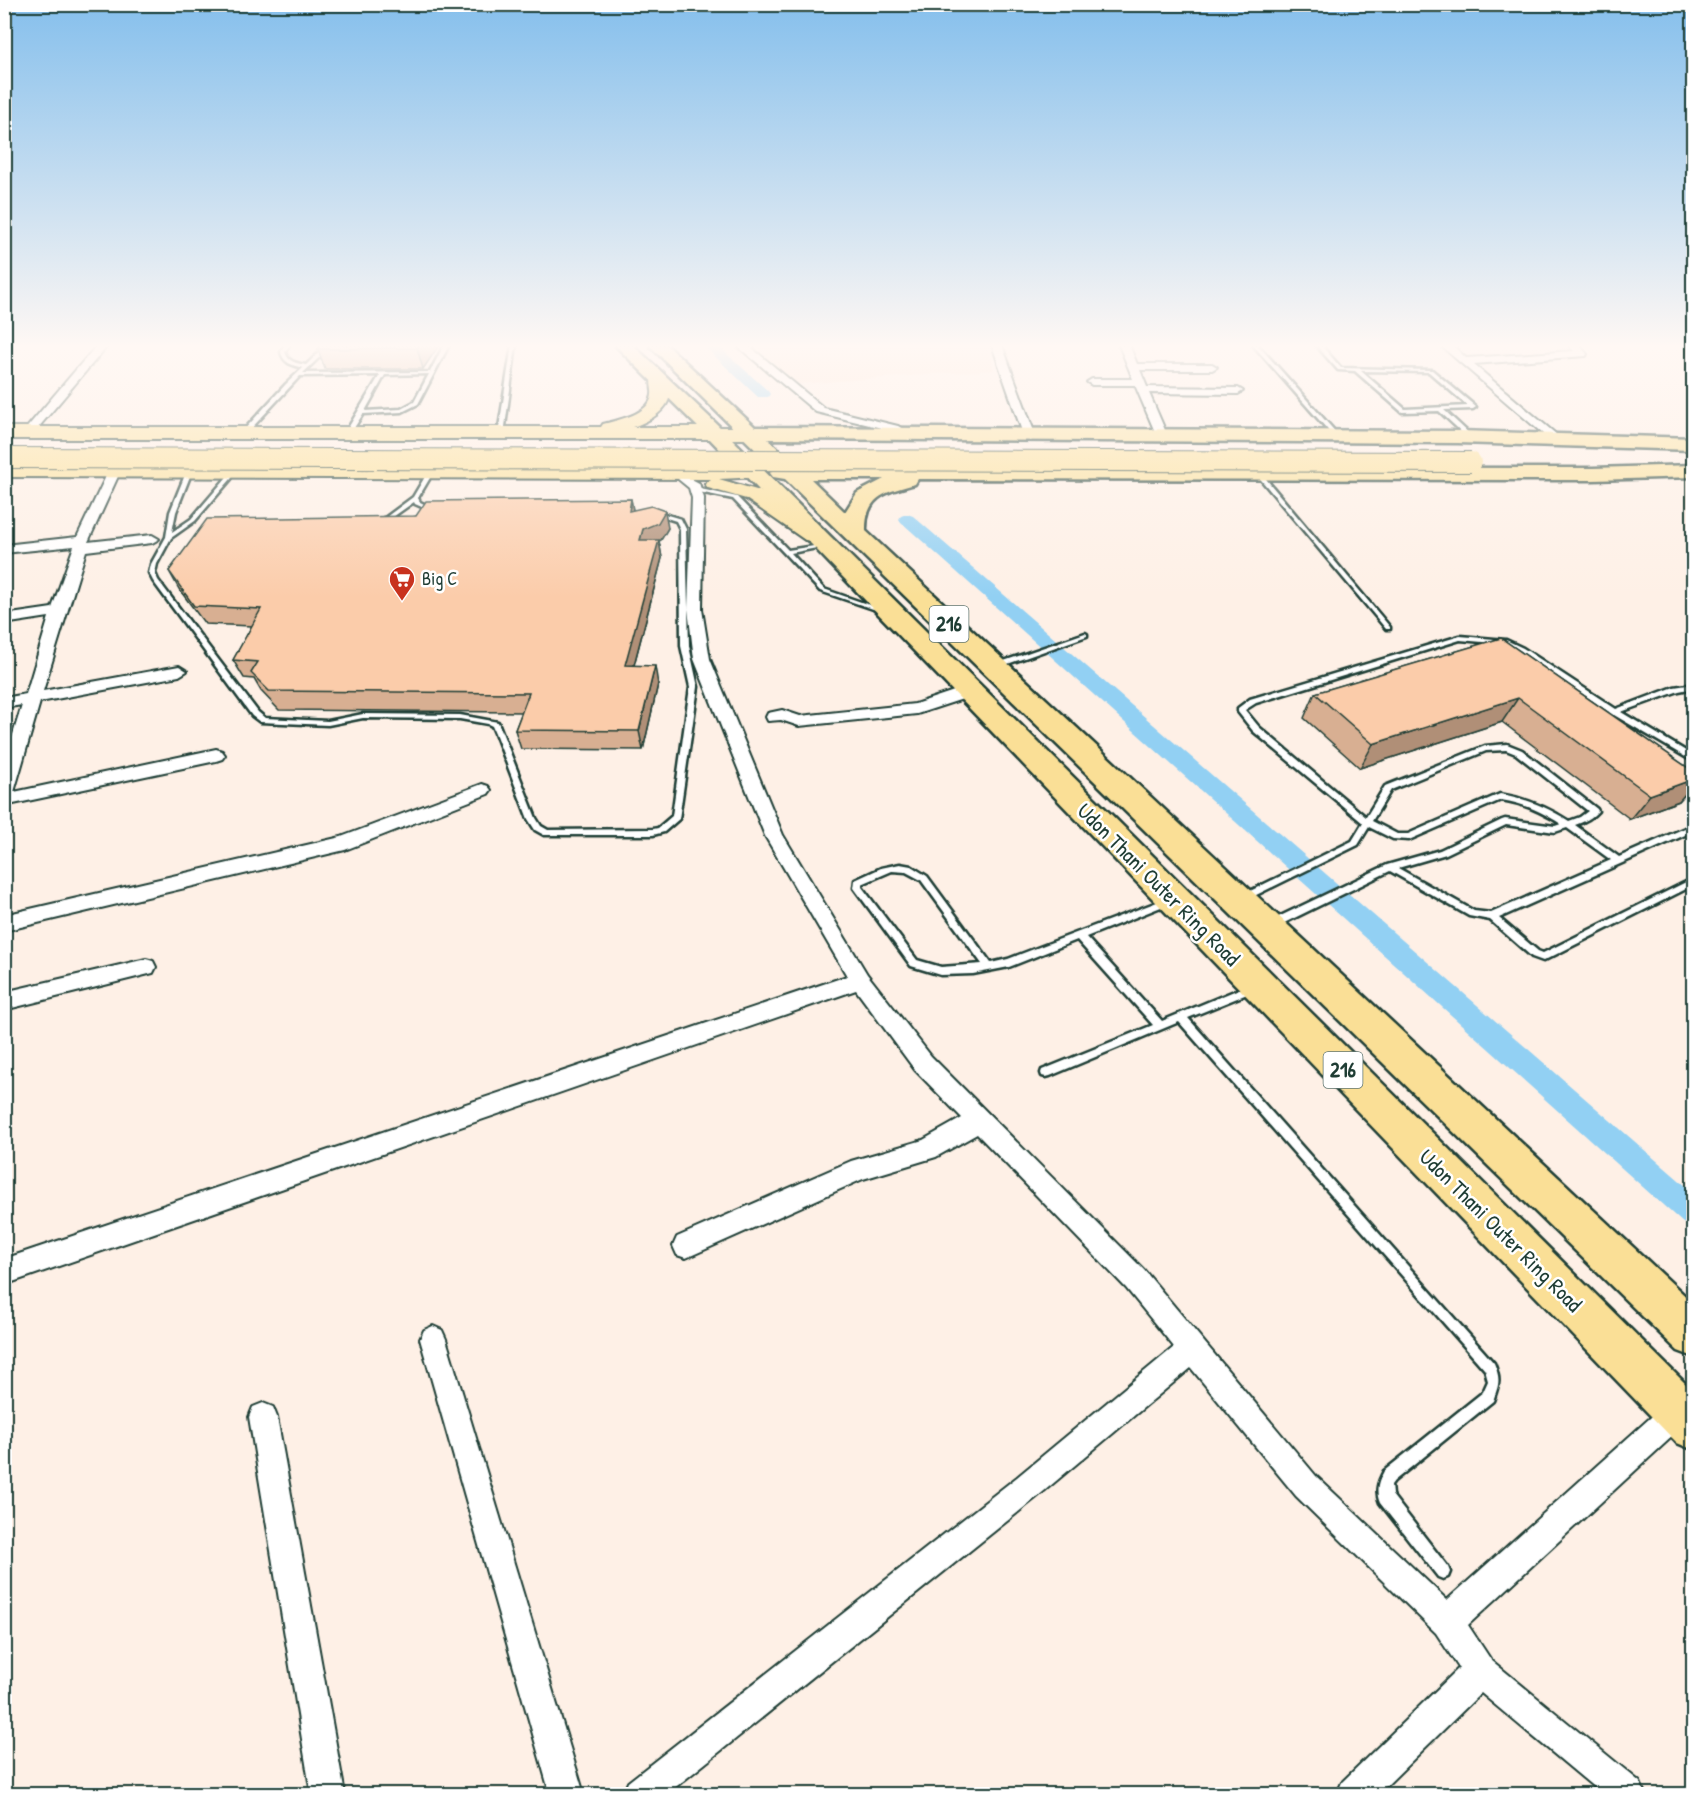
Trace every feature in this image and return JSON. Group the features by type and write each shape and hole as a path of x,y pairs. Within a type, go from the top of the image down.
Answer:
{"highway":[{"name":"Udon Thani Outer Ring Road","path":"711,429 892,614 996,671 1173,898 1686,1419"},
{"name":"Udon Thani Outer Ring Road","path":"745,429 1694,1335"},
{"path":"808,429 878,436"},
{"path":"749,433 878,436 1337,437 1468,450 1694,463"},
{"path":"909,436 898,447 900,462 910,468 941,473"},
{"path":"1468,450 1553,437 1694,444"},
{"path":"5,446 1694,451"},
{"path":"754,473 1593,474 1694,471"},
{"path":"855,534 856,511 864,498 892,483 941,473"}],"main road":[{"path":"586,434 607,429"},
{"path":"5,446 28,433 749,433"},
{"path":"568,471 585,464 594,453 596,442 586,434"},
{"path":"4,471 754,473"},
{"path":"647,472 690,484 719,484 753,495 823,543"}],"street":[{"path":"28,433 31,429"},
{"path":"896,429 909,436"},
{"path":"1027,429 1030,437"},
{"path":"1159,429 1162,437"},
{"path":"1544,429 1553,437"},
{"path":"4,795 58,611 81,544 114,471"},
{"path":"690,484 698,498 695,609 702,659 774,836 860,980 923,1063 1135,1279 1306,1486 1447,1622 1480,1671 1628,1794"},
{"path":"4,549 152,539"},
{"path":"4,620 58,611"},
{"path":"4,703 179,671"},
{"path":"774,717 782,715 800,722 917,709 996,671"},
{"path":"4,800 216,755"},
{"path":"4,923 345,843 482,790"},
{"path":"4,1001 147,967"},
{"path":"4,1272 860,980"},
{"path":"686,1246 859,1169 928,1149 980,1120"},
{"path":"433,1339 567,1794"},
{"path":"640,1794 1028,1487 1193,1349"},
{"path":"263,1417 328,1794"},
{"path":"1447,1622 1686,1419"},
{"path":"1361,1792 1480,1671"}],"lane":[{"path":"244,433 248,429"},
{"path":"348,433 351,429"},
{"path":"501,434 502,429"},
{"path":"1330,429 1337,437"},
{"path":"1454,429 1468,450"},
{"path":"169,537 168,527 189,471"},
{"path":"234,471 193,520 169,537 154,564 152,573 232,686 255,714 263,720 328,723 363,716 483,719 495,724 532,819 538,828 547,833 653,832 662,830 676,817 694,687 685,646 683,529 679,520 647,512"},
{"path":"375,522 388,518 415,498 430,471"},
{"path":"1259,474 1389,628"},
{"path":"690,484 735,498 822,590 892,614"},
{"path":"415,498 417,503 426,509 445,511"},
{"path":"193,520 204,520"},
{"path":"787,552 823,543"},
{"path":"996,671 1085,636"},
{"path":"1460,638 1480,651"},
{"path":"1618,861 1567,825 1532,804 1514,798 1500,797 1409,837 1396,837 1367,822 1256,729 1241,710 1252,700 1460,638 1506,642 1521,649 1615,712 1694,760"},
{"path":"1606,716 1677,689 1694,686"},
{"path":"1238,900 1355,843 1388,788 1485,749 1507,747 1519,752 1594,811 1583,819 1555,829 1505,822 1443,852 1390,867 1266,928"},
{"path":"1674,780 1694,793"},
{"path":"1390,867 1472,914 1492,916 1694,827"},
{"path":"989,967 924,878 916,871 903,866 858,882 858,888 914,963 940,971 973,970 989,967 1009,963 1173,898"},
{"path":"1492,916 1535,954 1543,957 1694,880"},
{"path":"1078,936 1160,1026"},
{"path":"1046,1073 1259,985"},
{"path":"1181,1017 1490,1367 1494,1381 1488,1396 1389,1476 1384,1484 1385,1498 1443,1572"}],"building":[{"path":"631,499 629,511 651,506 665,511 658,523 643,529 640,540 659,540 625,665 655,666 639,731 515,730 529,693 269,691 251,673 258,662 233,660 261,609 194,606 169,571 207,519 416,516 426,501"},
{"path":"1501,638 1694,772 1694,779 1650,795 1518,698 1373,744 1315,693"}],"waterway":[{"path":"907,519 1694,1213"}],"place":[{"name":"Big C","path":"402,602"}]}
